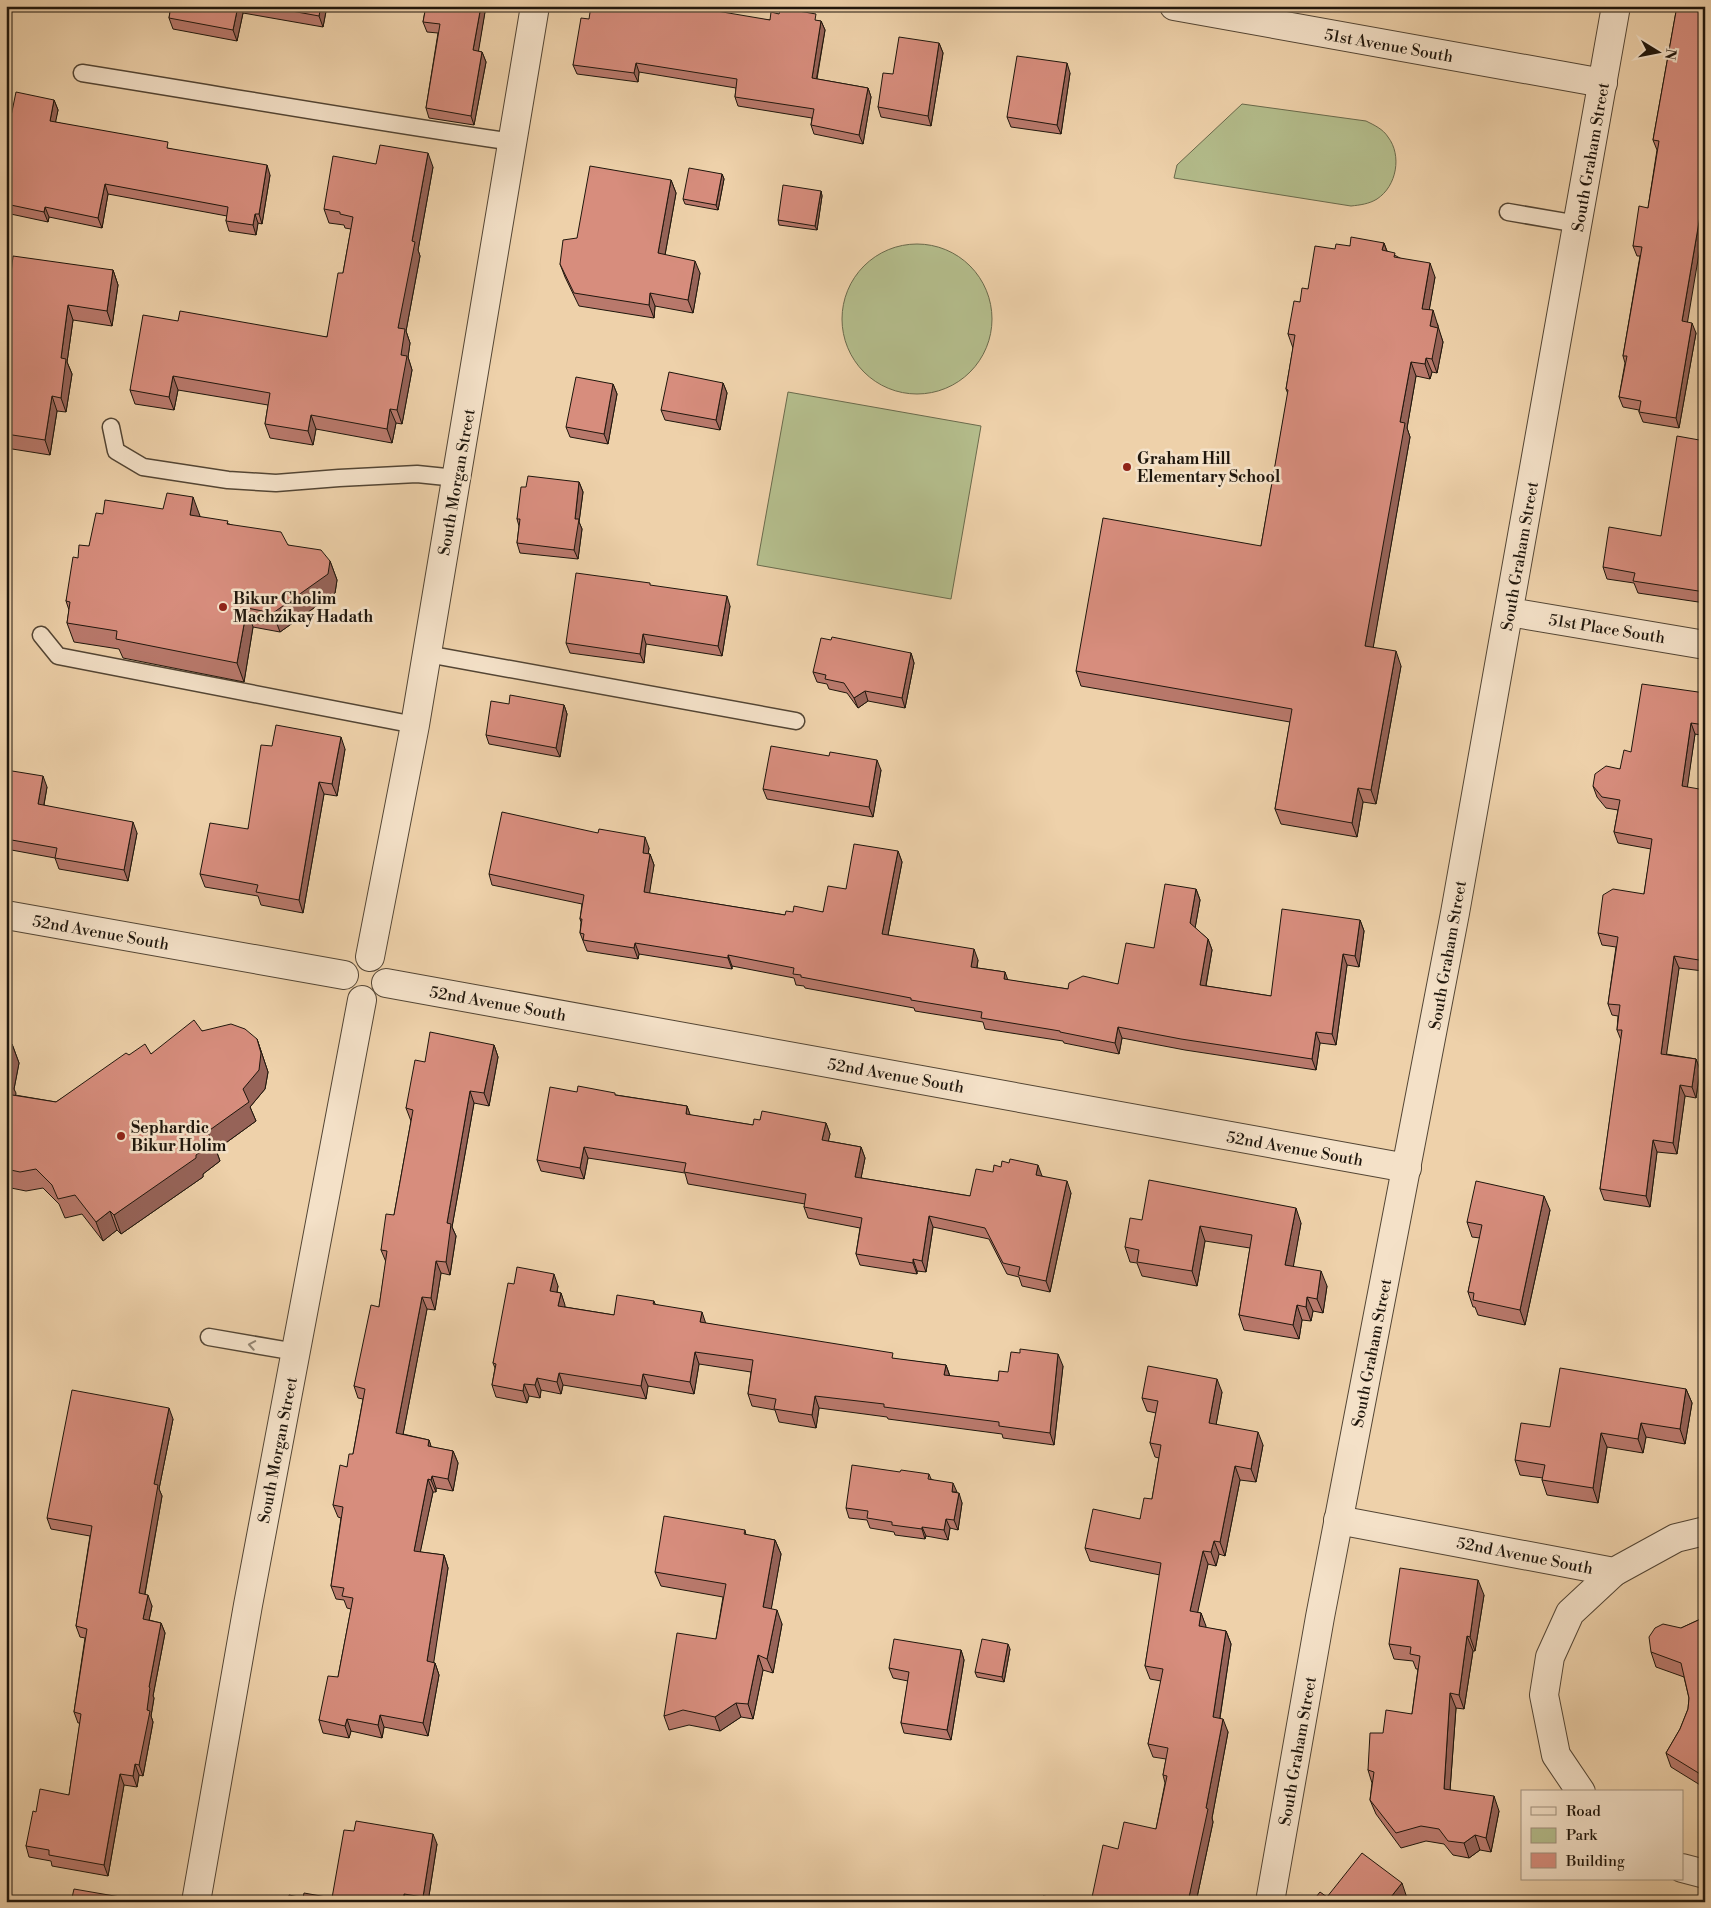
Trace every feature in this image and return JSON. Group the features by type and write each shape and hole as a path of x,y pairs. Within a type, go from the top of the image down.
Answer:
{"street":[{"name":"South Morgan Street","path":"370,957 415,725 536,6"},
{"name":"51st Avenue South","path":"1174,6 1603,83"},
{"name":"South Graham Street","path":"1270,1902 1338,1520 1455,913 1616,6"},
{"name":"51st Place South","path":"1508,612 1705,645"},
{"name":"52nd Avenue South","path":"6,915 344,975"},
{"path":"359,957 370,957 383,966 386,973 386,983 380,994 374,998 362,1000 352,996 347,991 344,984 344,975 347,965 352,960 359,957"},
{"name":"52nd Avenue South","path":"386,983 1407,1168"},
{"name":"South Morgan Street","path":"196,1902 248,1606 362,1000"},
{"name":"52nd Avenue South","path":"1338,1520 1614,1572 1676,1538 1705,1531"},
{"path":"1580,1790 1556,1755 1544,1695 1550,1657 1570,1614 1614,1572"},
{"path":"1684,1869 1705,1874"}],"lane":[{"path":"82,73 290,106 394,125 513,142"},
{"path":"1508,212 1578,224"},
{"path":"111,427 116,451 143,466 228,480 276,483 417,474 456,478"},
{"path":"41,635 58,656 415,725"},
{"path":"427,654 796,721"},
{"path":"209,1337 296,1352"}],"green space":[{"path":"1242,104 1366,121 1381,129 1386,134 1395,152 1395,170 1389,186 1374,201 1351,206 1174,178 1177,165"},
{"path":"917,244 932,245 946,250 959,256 970,266 980,277 986,290 991,304 991,334 986,348 980,361 970,372 959,382 946,388 932,393 917,394 902,393 888,388 875,382 864,372 854,361 848,348 843,334 842,319 843,304 848,290 854,277 864,266 875,256 888,250 902,245"},
{"path":"788,392 981,426 951,599 757,565"}],"building":[{"path":"171,6 238,6 233,30 169,18"},
{"path":"264,6 321,6 319,16"},
{"path":"426,6 481,6 473,50 482,52 471,116 426,108 440,24 423,22"},
{"path":"591,6 628,6 663,11 664,6 687,6 770,20 771,12 779,14 781,8 816,14 815,20 821,21 812,78 868,88 859,135 811,125 814,109 735,97 737,79 636,63 634,73 573,65 581,18 589,19"},
{"path":"1677,6 1705,6 1705,187 1682,321 1692,323 1676,418 1639,412 1641,401 1619,397 1627,356 1623,356 1642,247 1633,246 1639,206 1648,208 1659,141 1653,140"},
{"path":"899,37 939,43 928,116 878,107 883,73 893,74"},
{"path":"1017,56 1067,63 1057,125 1007,117"},
{"path":"16,92 54,100 50,121 168,142 167,148 267,165 259,214 255,214 253,225 226,221 228,207 105,184 98,218 45,207 44,212 6,204 6,125 9,126"},
{"path":"380,145 428,153 412,241 415,242 398,328 405,329 401,355 407,356 397,410 390,409 387,429 311,415 308,431 265,424 270,393 173,376 169,397 130,390 143,315 178,321 180,311 327,337 338,273 343,273 353,217 324,209 333,156 376,164"},
{"path":"590,166 671,180 658,253 695,261 688,300 650,293 649,305 574,293 560,264 563,240 577,238"},
{"path":"689,168 722,174 716,205 683,199"},
{"path":"783,185 821,191 815,226 778,220"},
{"path":"1351,237 1384,243 1382,250 1395,253 1394,257 1430,263 1422,309 1433,310 1430,326 1438,328 1432,359 1426,358 1425,364 1411,362 1400,422 1405,423 1365,646 1396,651 1371,790 1358,788 1352,823 1275,809 1292,709 1076,671 1103,518 1261,546 1288,390 1286,389 1295,335 1288,334 1294,301 1300,302 1302,288 1308,289 1315,246 1335,249 1336,244 1350,246"},
{"path":"13,256 113,270 107,311 68,305 61,358 66,359 61,398 52,396 45,440 6,434 6,289 8,274 11,274"},
{"path":"669,372 723,383 716,420 661,410"},
{"path":"576,377 613,384 604,434 566,427"},
{"path":"1677,436 1705,441 1705,592 1633,581 1635,573 1603,567 1609,527 1661,536"},
{"path":"528,476 579,482 575,519 579,519 574,550 517,543 520,519 517,519 521,487 526,487"},
{"name":"Bikur Cholim Machzikay Hadath","path":"167,493 193,497 190,515 228,521 227,524 281,532 288,545 321,550 330,561 328,574 273,613 247,608 237,663 116,639 117,631 67,623 70,602 66,601 73,557 78,558 79,545 89,546 96,513 103,514 105,500 163,509"},
{"path":"576,573 727,596 718,646 643,634 640,654 566,643"},
{"path":"832,637 911,653 902,698 865,691 854,698 844,683 825,679 826,675 813,672 821,638 831,640"},
{"path":"1642,684 1705,693 1705,725 1691,723 1682,786 1705,790 1705,928 1699,960 1674,956 1661,1054 1696,1059 1692,1087 1680,1085 1673,1143 1653,1140 1646,1196 1600,1189 1622,1030 1617,1030 1620,1005 1608,1004 1618,937 1598,933 1603,895 1613,889 1644,894 1652,839 1614,832 1620,800 1602,797 1593,786 1595,774 1606,766 1620,769 1624,750 1631,752"},
{"path":"510,695 564,705 556,748 486,735 491,701 509,704"},
{"path":"276,725 341,737 332,784 319,782 299,900 256,892 258,885 200,874 210,823 248,829 261,745 272,746"},
{"path":"771,746 829,756 830,752 877,760 869,807 763,789"},
{"path":"6,770 43,776 38,804 133,822 124,870 55,858 57,848 6,839"},
{"path":"502,812 598,833 599,829 645,837 643,853 650,854 644,892 785,915 786,911 793,912 794,906 823,912 828,886 846,889 854,844 898,851 882,934 974,949 971,967 1005,972 1004,979 1068,989 1069,983 1083,976 1118,984 1126,943 1154,948 1165,884 1196,889 1190,923 1208,939 1200,985 1271,996 1282,909 1360,920 1355,956 1343,954 1332,1034 1316,1032 1312,1059 1181,1039 1118,1027 1115,1043 1060,1031 981,1018 982,1012 911,1000 911,998 801,977 801,975 793,974 794,968 728,955 728,958 635,943 634,948 583,940 584,934 580,933 582,919 580,919 584,895 489,874"},
{"name":"Sephardic Bikur Holim","path":"194,1020 202,1031 231,1024 245,1029 257,1039 261,1053 259,1070 243,1089 249,1102 207,1132 214,1142 196,1155 196,1158 114,1215 110,1211 96,1222 75,1195 58,1199 52,1185 36,1169 20,1172 6,1169 6,1094 56,1102 126,1053 129,1055 145,1044 151,1054"},
{"path":"430,1032 494,1045 484,1093 470,1091 447,1223 451,1224 446,1262 436,1261 431,1298 422,1297 396,1433 429,1440 428,1446 453,1451 448,1479 432,1476 431,1480 428,1479 414,1551 444,1555 427,1661 435,1663 423,1723 380,1715 378,1725 347,1719 345,1726 319,1720 328,1676 338,1677 353,1598 342,1596 344,1588 331,1586 343,1507 333,1505 340,1465 347,1467 349,1454 353,1454 365,1389 354,1386 371,1305 379,1307 387,1251 381,1250 386,1214 394,1215 413,1110 406,1108 415,1060 425,1062"},
{"path":"6,1043 12,1044 6,1073"},
{"path":"6,1073 9,1074 6,1094"},
{"path":"578,1086 615,1093 615,1095 687,1106 686,1114 753,1125 754,1119 760,1120 762,1111 826,1123 822,1140 861,1147 855,1177 970,1196 976,1169 993,1172 994,1165 1001,1167 1002,1161 1009,1163 1010,1159 1038,1165 1036,1175 1067,1181 1046,1281 1018,1275 1020,1267 1003,1263 985,1228 929,1216 922,1261 913,1259 913,1263 856,1254 862,1218 804,1207 806,1194 684,1172 686,1163 584,1147 580,1168 537,1160 550,1087 577,1092"},
{"path":"1149,1180 1296,1208 1285,1265 1321,1271 1317,1299 1307,1297 1306,1307 1297,1305 1293,1325 1239,1315 1252,1235 1200,1226 1192,1271 1137,1262 1139,1250 1125,1247 1130,1218 1142,1220"},
{"path":"1476,1181 1544,1196 1520,1310 1473,1300 1474,1293 1468,1292 1482,1225 1467,1222"},
{"path":"517,1267 554,1274 550,1291 561,1293 558,1306 614,1315 617,1295 654,1301 653,1304 702,1312 700,1322 893,1353 892,1358 946,1365 944,1375 998,1381 999,1371 1008,1372 1011,1352 1020,1353 1020,1349 1058,1354 1050,1433 999,1426 999,1422 884,1407 884,1404 815,1396 812,1415 774,1409 776,1399 748,1394 753,1360 695,1352 690,1382 643,1374 641,1386 559,1373 557,1382 537,1378 535,1385 524,1384 523,1391 492,1385 496,1364 493,1363 508,1283 514,1284"},
{"path":"1148,1366 1217,1379 1209,1423 1258,1432 1251,1469 1235,1466 1220,1542 1214,1541 1211,1552 1203,1551 1190,1611 1201,1613 1199,1626 1226,1631 1213,1717 1223,1719 1206,1808 1208,1809 1188,1902 1164,1898 1164,1902 1091,1902 1103,1845 1118,1849 1124,1822 1156,1829 1167,1776 1163,1775 1168,1748 1148,1744 1163,1669 1145,1666 1161,1563 1085,1548 1093,1509 1140,1519 1144,1498 1152,1499 1161,1445 1150,1443 1158,1401 1142,1398"},
{"path":"1560,1368 1686,1389 1680,1429 1641,1423 1638,1439 1601,1433 1593,1488 1542,1480 1545,1465 1515,1460 1521,1423 1550,1427"},
{"path":"72,1390 169,1408 154,1484 158,1485 139,1593 148,1595 143,1619 161,1623 149,1687 147,1710 150,1711 139,1765 135,1764 133,1776 120,1774 104,1865 49,1855 49,1850 26,1846 33,1811 36,1812 40,1789 69,1795 81,1714 74,1712 87,1629 76,1626 92,1526 47,1518"},
{"path":"852,1465 929,1474 928,1479 953,1483 952,1492 959,1493 954,1520 946,1519 944,1530 922,1527 922,1529 892,1525 892,1522 867,1518 868,1511 846,1508"},
{"path":"664,1516 745,1530 744,1534 775,1540 763,1607 777,1610 767,1659 758,1655 748,1704 736,1703 715,1717 683,1710 664,1716 677,1633 716,1639 726,1584 655,1572"},
{"path":"1400,1568 1478,1580 1470,1637 1467,1636 1459,1695 1450,1693 1444,1789 1494,1796 1486,1838 1475,1835 1464,1843 1448,1841 1439,1829 1421,1826 1396,1833 1370,1800 1374,1772 1368,1770 1370,1733 1383,1733 1386,1710 1412,1714 1420,1656 1410,1654 1411,1647 1389,1644"},
{"path":"1705,1617 1705,1777 1666,1753 1680,1729 1688,1709 1689,1698 1681,1663 1651,1652 1649,1637 1655,1628 1663,1624 1681,1628"},
{"path":"894,1639 961,1650 947,1730 901,1723 909,1672 889,1668"},
{"path":"982,1639 1008,1644 1002,1677 975,1672"},
{"path":"356,1821 433,1834 423,1897 404,1894 403,1902 288,1902 289,1895 303,1898 304,1893 332,1898 344,1830 354,1831"},
{"path":"1362,1853 1402,1883 1387,1902 1312,1902 1320,1892 1327,1897"},
{"path":"74,1889 126,1898 126,1902 71,1902"},
{"path":"1043,1896 1084,1902 1042,1902"}],"place":[{"name":"Graham Hill Elementary School","path":"1127,467"},
{"name":"Bikur Cholim Machzikay Hadath","path":"223,607"},
{"name":"Sephardic Bikur Holim","path":"121,1136"}]}
